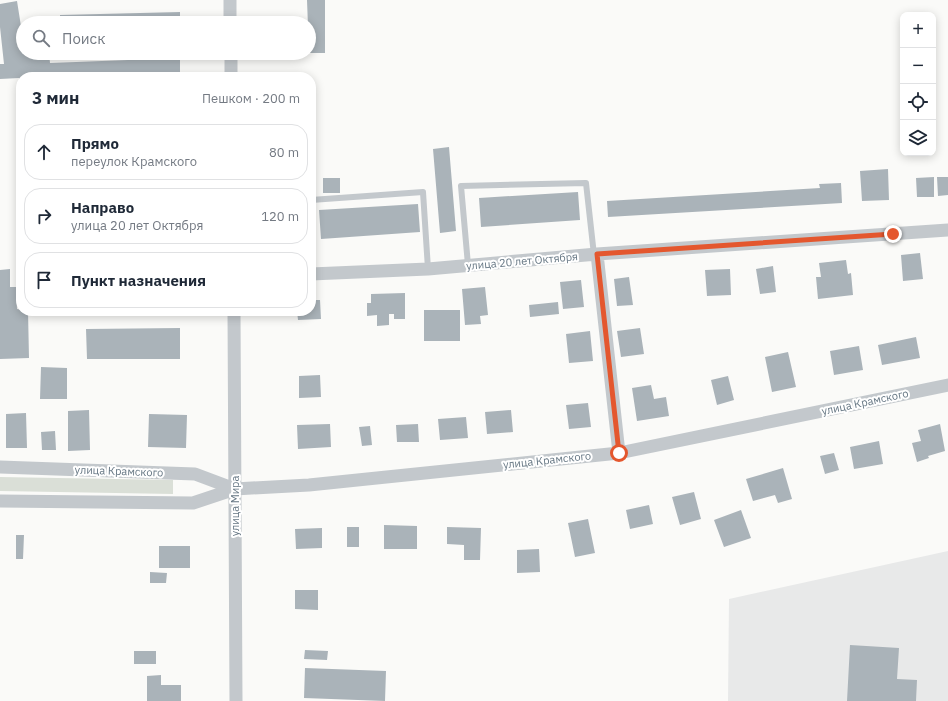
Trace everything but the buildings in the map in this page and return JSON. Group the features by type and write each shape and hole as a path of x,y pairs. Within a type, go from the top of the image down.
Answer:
{"street":[{"path":"230,0 230,16"},
{"path":"230,60 231,72"},
{"name":"улица 20 лет Октября","path":"316,274 428,269 595,254 948,230"},
{"path":"595,254 619,453"},
{"name":"улица Мира","path":"234,316 236,701"},
{"name":"улица Крамского","path":"0,501 193,503 235,489 309,485 619,453 948,385"},
{"name":"улица Крамского","path":"0,467 195,474 235,489"}],"lane":[{"path":"468,265 461,186 586,183 595,254"},
{"path":"316,200 423,192 428,269"}],"shaded area":[{"path":"0,477 173,480 173,494 0,491"},
{"path":"948,551 948,701 728,701 729,599"}],"route":[{"path":"619,453 597,254 893,234"}]}
